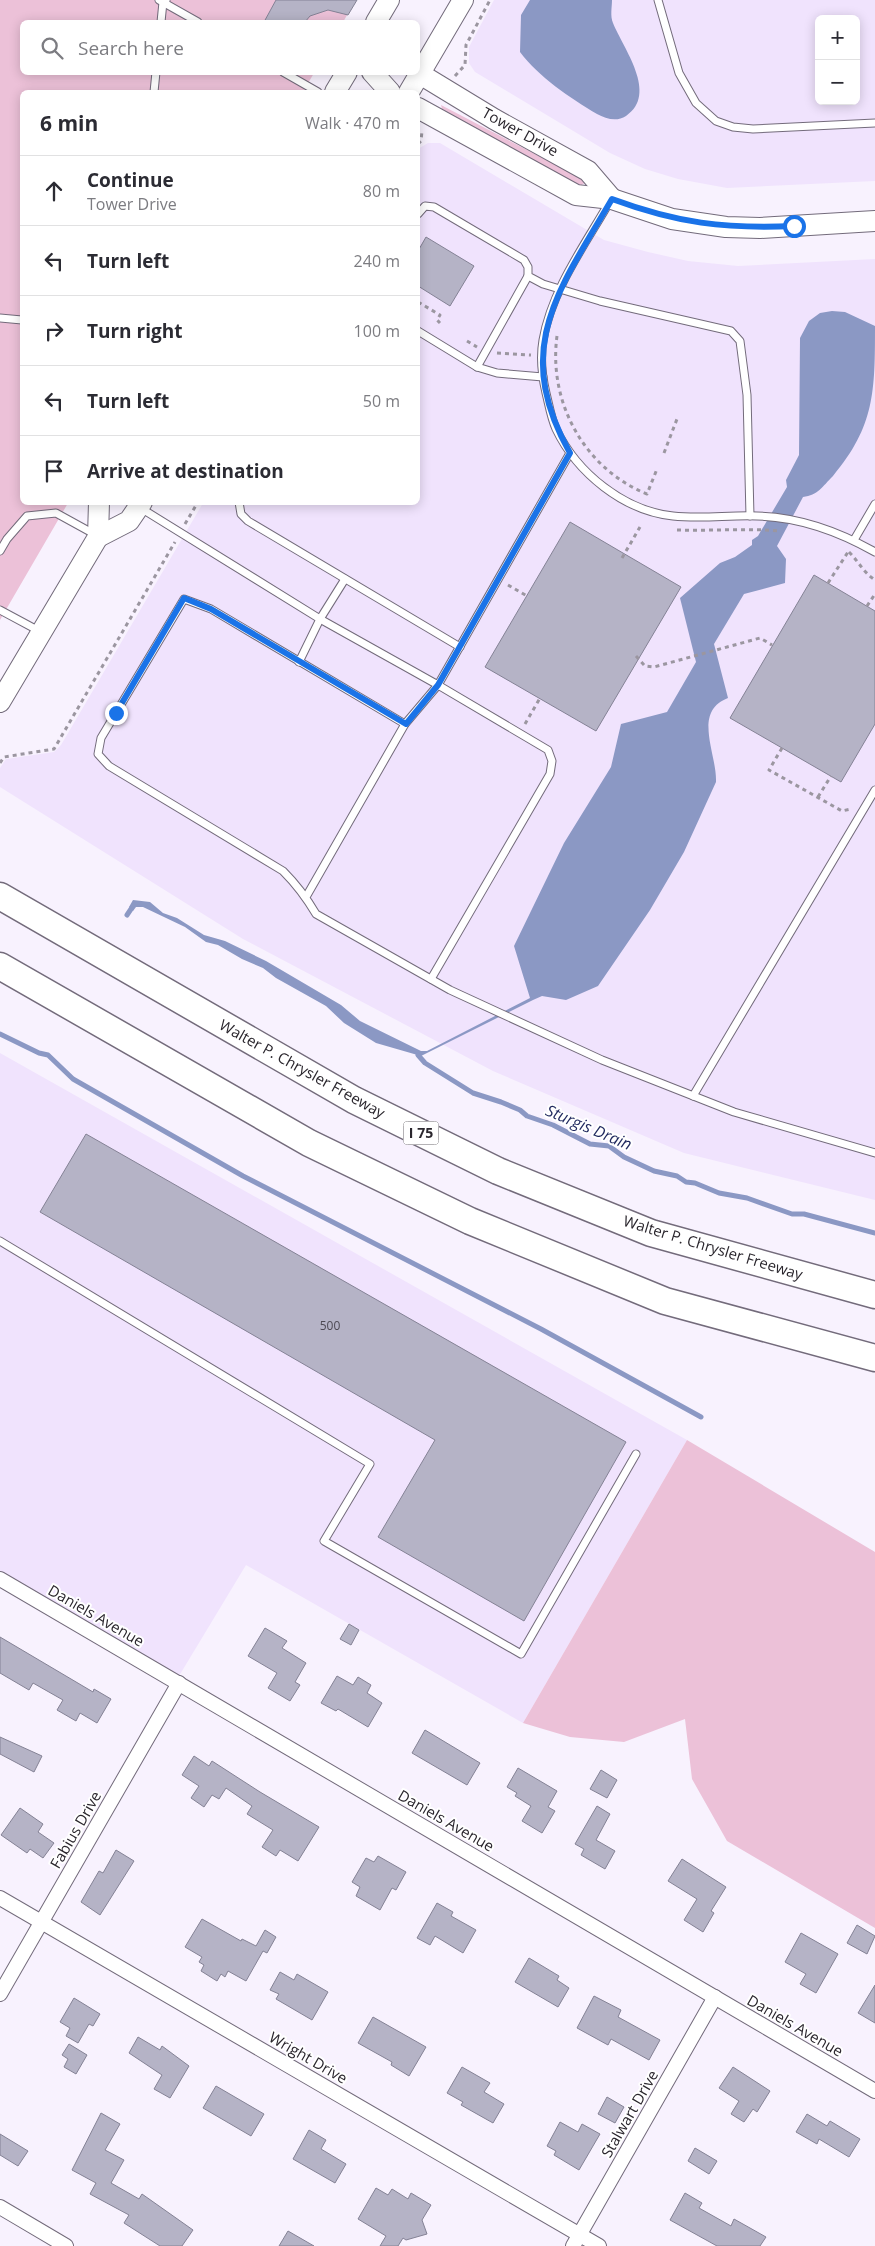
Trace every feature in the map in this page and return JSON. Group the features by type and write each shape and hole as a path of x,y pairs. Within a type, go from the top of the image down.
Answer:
{"highway":[{"name":"Walter P. Chrysler Freeway","path":"0,896 354,1100 498,1171 651,1233 875,1295"},
{"path":"0,966 309,1143 470,1222 665,1301 875,1358"}],"street":[{"path":"377,20 389,0"},
{"path":"420,74 463,0"},
{"name":"Tower Drive","path":"420,74 494,119 588,171 612,199"},
{"path":"336,90 345,75"},
{"path":"375,75 388,90"},
{"path":"410,90 419,75"},
{"name":"Tower Drive","path":"420,109 576,195 612,199 672,219 726,227 786,227 875,221"},
{"path":"0,702 98,537 99,505"},
{"path":"98,537 129,521 140,505"},
{"name":"Daniels Avenue","path":"0,1579 875,2091"},
{"name":"Fabius Drive","path":"0,1994 179,1683"},
{"name":"Wright Drive","path":"0,1898 576,2240 599,2246"},
{"name":"Stalwart Drive","path":"576,2240 715,1997"},
{"path":"0,2207 66,2246"}],"lane":[{"path":"658,0 679,73 696,103 716,121 733,127 753,129 875,123"},
{"path":"161,20 163,1 195,20"},
{"path":"154,90 156,75"},
{"path":"288,75 314,90"},
{"path":"612,199 560,288 552,307 543,340 542,377 556,428 570,453 590,476 632,503 644,508 673,516 754,516 799,520 854,540 875,552"},
{"path":"420,212 425,206 434,207 524,260 528,267 528,276 477,367"},
{"path":"528,276 543,284 600,300 731,330 740,341 747,395 754,516"},
{"path":"0,318 20,320"},
{"path":"420,332 477,367 497,372 542,377"},
{"path":"306,897 406,724 438,685 570,453"},
{"path":"854,540 875,504"},
{"path":"140,505 180,533 320,619 438,685 548,750 552,761 550,774 431,979"},
{"path":"240,505 241,514 248,521 460,647"},
{"path":"0,551 7,539 27,516 56,513 98,537"},
{"path":"299,662 320,619 344,579"},
{"path":"406,724 211,609 184,598 101,738 98,754 109,766 283,871 301,888 316,914 431,979 602,1060 693,1096 734,1112 875,1153"},
{"path":"0,610 41,632"},
{"path":"693,1096 875,790"},
{"path":"3,1243 370,1464 324,1542 521,1654 636,1454"}],"path":[{"path":"457,74 465,65 466,45 470,34 490,0"},
{"path":"420,142 422,141 421,132"},
{"path":"420,303 440,315 437,320 440,323"},
{"path":"558,329 556,356 560,393 568,418 587,449 617,478 647,494 657,469"},
{"path":"467,341 478,347"},
{"path":"497,353 531,355"},
{"path":"664,454 677,419"},
{"path":"0,763 4,757 54,749 196,505"},
{"path":"622,558 640,526"},
{"path":"677,530 726,532 756,529 786,532"},
{"path":"841,548 856,557 864,573 875,580"},
{"path":"828,583 848,552"},
{"path":"506,584 527,596"},
{"path":"867,606 875,594"},
{"path":"636,656 645,666 654,667 760,638 772,646"},
{"path":"524,726 540,698"},
{"path":"782,748 769,770 842,811 856,808"},
{"path":"818,797 831,776"}],"shaded area":[{"path":"0,0 356,0 344,20 20,20 20,75 313,75 304,90 20,90 20,505 67,505 0,620"},
{"path":"494,0 875,0 875,181 727,188 678,179 645,169 610,153 475,72 469,63 469,47"},
{"path":"441,105 583,179 585,183 579,186 442,109"},
{"path":"428,143 440,143 604,240 648,252 688,261 738,266 875,259 875,1200 684,1153 493,1071 243,939 0,787 0,768 6,759 54,752 61,745 202,505 420,505 420,148"},
{"path":"0,1053 687,1440 523,1723 246,1565 179,1676 0,1571"},
{"path":"687,1440 875,1552 875,1928 727,1841 692,1779 685,1719 624,1742 570,1737 523,1723"}],"water":[{"path":"530,0 612,0 612,20 636,71 639,83 639,96 635,107 626,116 612,119 597,114 576,101 536,70 520,52 521,15"},
{"path":"832,311 845,312 875,326 873,389 865,424 847,458 833,476 816,492 803,497 777,546 786,559 785,583 744,594 714,644 728,698 717,704 711,713 709,723 716,782 684,852 650,910 598,986 566,1000 542,996 421,1056 376,1043 344,1023 326,1006 276,978 263,968 242,959 218,945 206,942 185,927 143,907 136,907 133,911 129,907 133,900 150,902 163,913 177,918 204,935 225,941 266,961 341,1005 360,1021 421,1051 427,1051 530,998 514,946 564,843 611,767 621,724 667,712 696,662 680,598 720,563 735,557 752,545 752,540 758,536 787,487 786,480 799,455 800,338 809,321 820,313"}],"building":[{"path":"276,0 357,0 348,15 328,10 310,16 307,20 265,20"},
{"path":"426,237 474,266 450,306 420,287 420,248"},
{"path":"570,522 681,587 596,731 485,667"},
{"path":"814,575 875,611 875,724 841,782 730,718"},
{"path":"86,1134 626,1442 524,1621 378,1537 435,1440 40,1212"},
{"path":"349,1624 359,1630 351,1645 340,1639"},
{"path":"265,1628 287,1641 282,1648 306,1663 295,1682 300,1685 290,1701 268,1688 277,1673 248,1656"},
{"path":"0,1637 93,1692 94,1689 111,1699 97,1723 80,1713 76,1721 57,1710 63,1700 33,1683 29,1690 0,1673"},
{"path":"337,1676 353,1685 358,1677 371,1685 367,1693 382,1703 368,1727 338,1709 336,1711 321,1703"},
{"path":"425,1730 480,1763 467,1785 412,1753"},
{"path":"0,1737 42,1756 34,1772 0,1754"},
{"path":"194,1756 209,1766 212,1761 319,1827 298,1861 280,1850 276,1856 262,1847 273,1830 247,1814 252,1806 226,1788 219,1799 212,1795 204,1807 191,1798 199,1786 182,1775"},
{"path":"518,1768 557,1791 548,1807 555,1811 542,1833 522,1821 531,1806 515,1796 517,1793 507,1787"},
{"path":"601,1770 617,1780 607,1798 590,1789"},
{"path":"597,1806 610,1814 596,1840 615,1851 605,1869 581,1855 584,1849 575,1844"},
{"path":"20,1808 43,1824 38,1832 54,1843 43,1858 30,1849 27,1853 1,1835"},
{"path":"116,1850 134,1861 100,1915 81,1902 99,1871 103,1873"},
{"path":"378,1856 406,1872 396,1890 392,1888 380,1910 356,1896 360,1887 352,1882 366,1858 374,1862"},
{"path":"682,1859 726,1887 711,1911 714,1913 703,1932 684,1920 697,1899 668,1881"},
{"path":"437,1903 453,1912 451,1916 476,1930 463,1953 435,1936 430,1945 417,1938"},
{"path":"202,1919 241,1941 242,1939 256,1946 265,1930 276,1937 267,1953 263,1951 246,1981 228,1971 225,1977 221,1974 217,1981 201,1971 204,1965 199,1962 202,1957 185,1947"},
{"path":"857,1925 875,1936 867,1954 847,1943"},
{"path":"801,1933 838,1954 816,1993 800,1984 806,1974 785,1962"},
{"path":"529,1958 559,1976 557,1980 569,1988 558,2007 515,1982"},
{"path":"280,1972 294,1980 297,1974 328,1992 312,2020 276,1999 279,1994 270,1990"},
{"path":"875,1985 875,2023 858,2013"},
{"path":"594,1996 621,2010 618,2017 660,2040 649,2060 611,2039 608,2045 577,2028"},
{"path":"74,1998 100,2014 93,2026 89,2024 78,2043 66,2036 70,2028 60,2022"},
{"path":"373,2017 426,2047 409,2076 391,2065 392,2062 358,2043"},
{"path":"138,2037 160,2050 162,2046 189,2066 170,2098 154,2089 162,2075 129,2053"},
{"path":"69,2044 87,2055 76,2074 64,2067 68,2059 62,2055"},
{"path":"462,2067 490,2083 484,2092 504,2104 493,2123 461,2105 463,2102 447,2093"},
{"path":"733,2067 770,2091 757,2112 753,2109 744,2122 731,2114 739,2101 719,2088"},
{"path":"216,2086 264,2114 251,2136 203,2108"},
{"path":"607,2097 624,2107 615,2123 598,2114"},
{"path":"101,2113 120,2124 105,2150 124,2160 111,2183 139,2199 142,2194 193,2230 182,2246 160,2246 124,2223 129,2215 90,2194 96,2183 72,2170"},
{"path":"807,2114 827,2126 830,2121 860,2139 849,2157 819,2139 817,2144 796,2132"},
{"path":"560,2122 578,2132 582,2124 600,2134 579,2170 554,2155 556,2151 547,2146"},
{"path":"309,2130 326,2140 321,2149 346,2164 335,2183 293,2159"},
{"path":"0,2134 28,2151 18,2166 0,2155"},
{"path":"695,2148 717,2161 709,2174 688,2161"},
{"path":"376,2188 388,2195 392,2189 408,2199 411,2193 431,2205 422,2220 427,2234 406,2240 403,2238 398,2246 380,2246 386,2236 358,2219"},
{"path":"685,2193 702,2203 699,2208 731,2226 734,2219 766,2237 760,2246 717,2246 670,2220"},
{"path":"288,2231 314,2246 279,2246"}],"waterway":[{"name":"Sturgis Drain","path":"127,915 131,909"},
{"path":"0,1034 39,1053 48,1055 73,1079 243,1176 541,1329 701,1417"},
{"name":"Sturgis Drain","path":"418,1055 425,1063 473,1093 520,1110 527,1116 553,1125 590,1144 609,1146 624,1157 654,1171 677,1176 686,1182 695,1183 719,1193 747,1198 792,1214 804,1214 875,1233"}],"route":[{"path":"116,713 184,598 211,609 406,724 438,685 570,453 556,428 542,377 543,340 552,307 570,268 612,199 647,212 698,224 760,228 794,226"}]}
